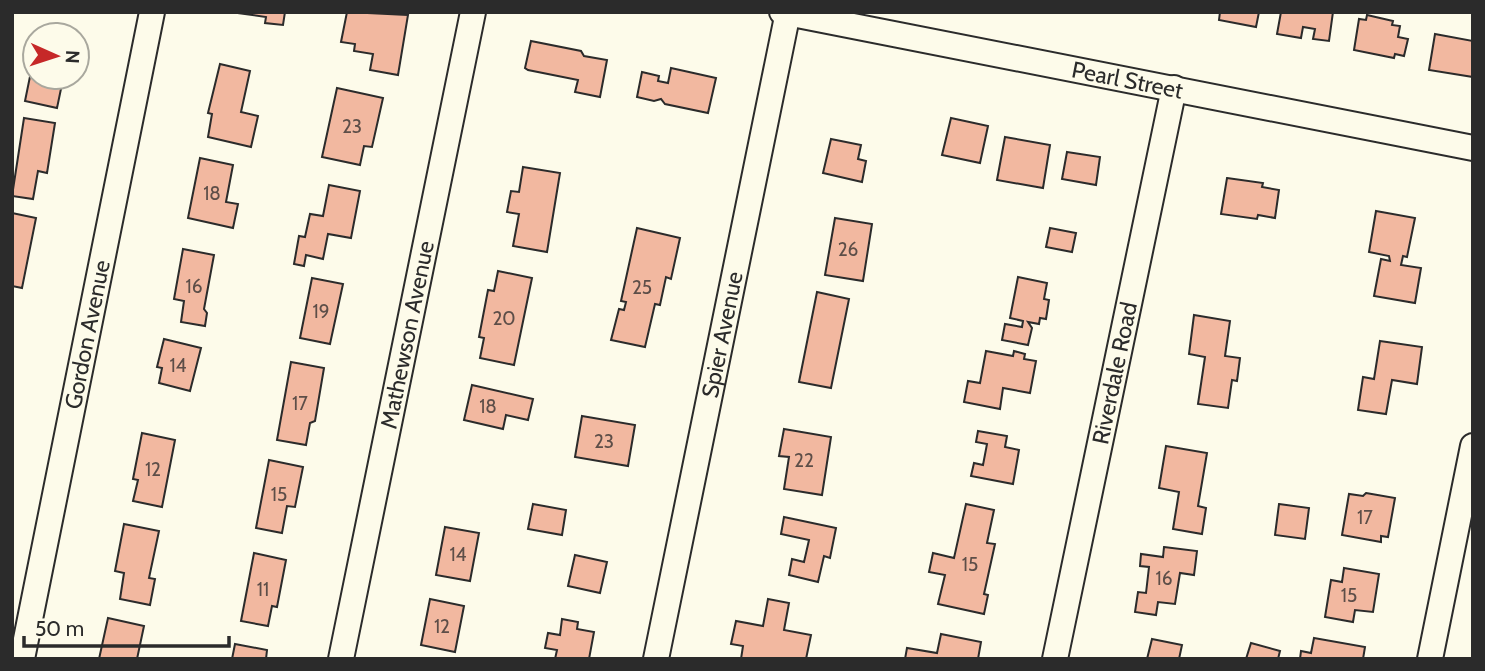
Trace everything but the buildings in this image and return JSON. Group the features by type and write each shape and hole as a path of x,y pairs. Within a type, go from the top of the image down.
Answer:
{"street":[{"name":"Gordon Avenue","path":"22,659 152,12"},
{"name":"Mathewson Avenue","path":"341,659 473,12"},
{"name":"Pearl Street","path":"786,13 1473,148"},
{"name":"Spier Avenue","path":"656,659 786,13"},
{"name":"Riverdale Road","path":"1055,659 1174,88"},
{"path":"1430,659 1473,446"}]}
